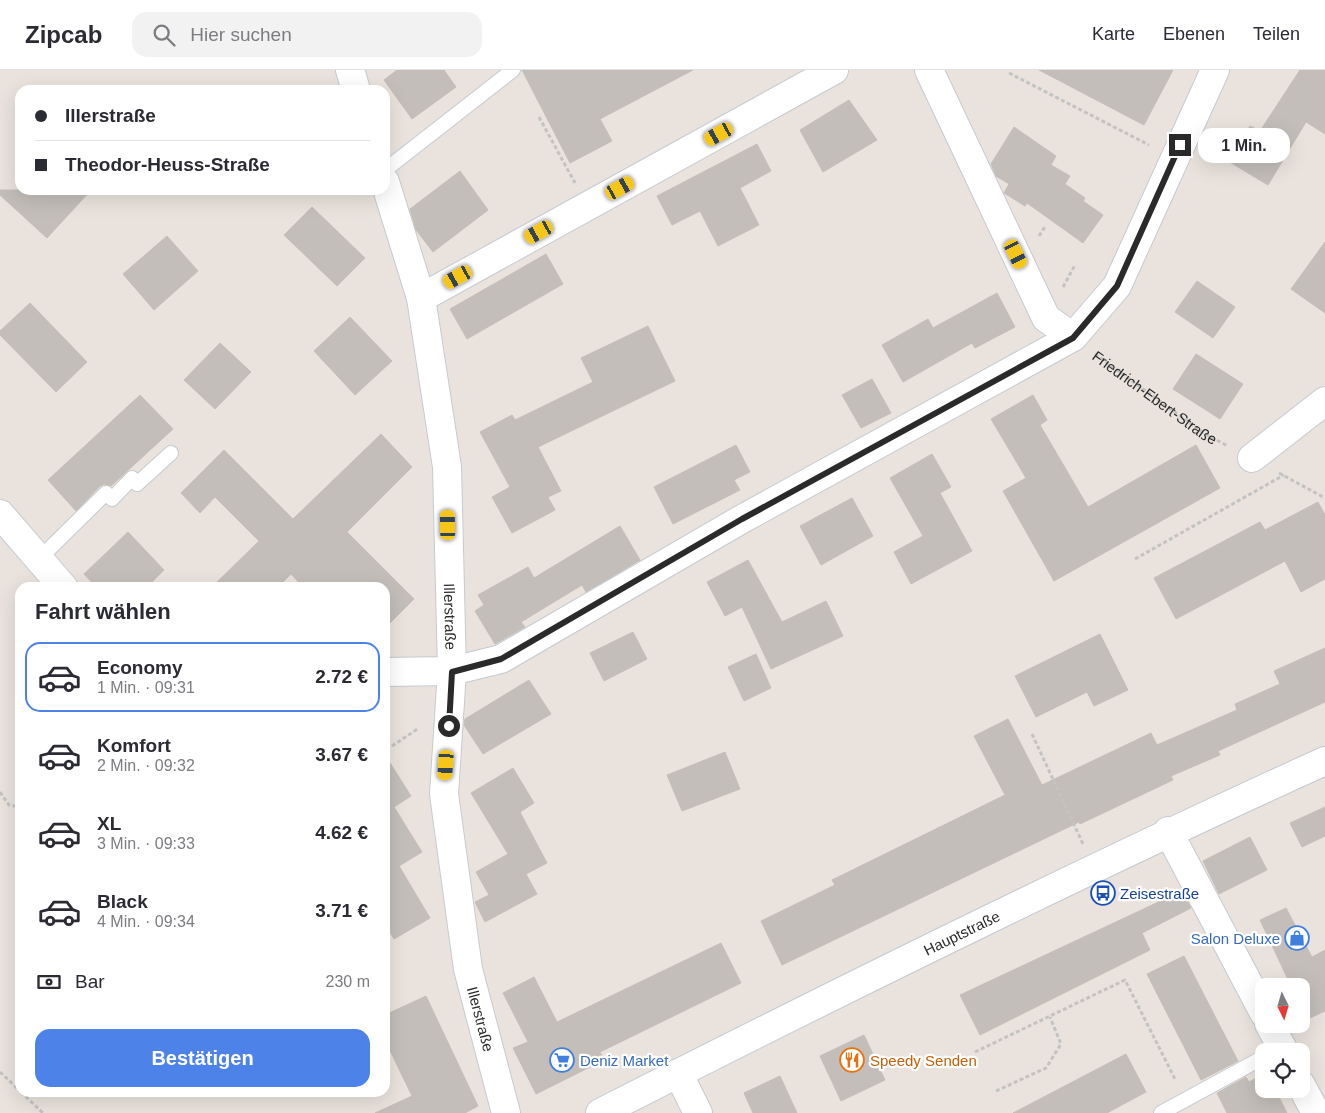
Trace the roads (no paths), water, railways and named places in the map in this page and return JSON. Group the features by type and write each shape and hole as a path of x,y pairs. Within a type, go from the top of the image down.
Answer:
{"street":[{"path":"421,298 834,70"},
{"path":"929,70 1046,318 1073,338"},
{"path":"390,672 452,672 501,659 742,519 1073,338 1117,286 1215,70"},
{"name":"Illerstraße","path":"389,195 421,298 447,467 452,672 444,794 468,970 506,1113"},
{"path":"1252,458 1325,401"},
{"path":"0,514 59,582"},
{"name":"Hauptstraße","path":"600,1113 922,950 1168,831 1325,760"},
{"path":"1168,831 1255,996"},
{"path":"678,1073 698,1113"},
{"path":"1308,1098 1316,1113"}],"lane":[{"path":"390,166 514,70"},
{"path":"39,559 106,494 112,499 132,478 137,484 171,453"},
{"path":"1162,1113 1255,1063"}],"place":[{"name":"Zeisestraße","path":"1103,893"},
{"name":"Salon Deluxe","path":"1297,938"},
{"name":"Deniz Market","path":"562,1060"},
{"name":"Speedy Senden","path":"852,1060"}]}
